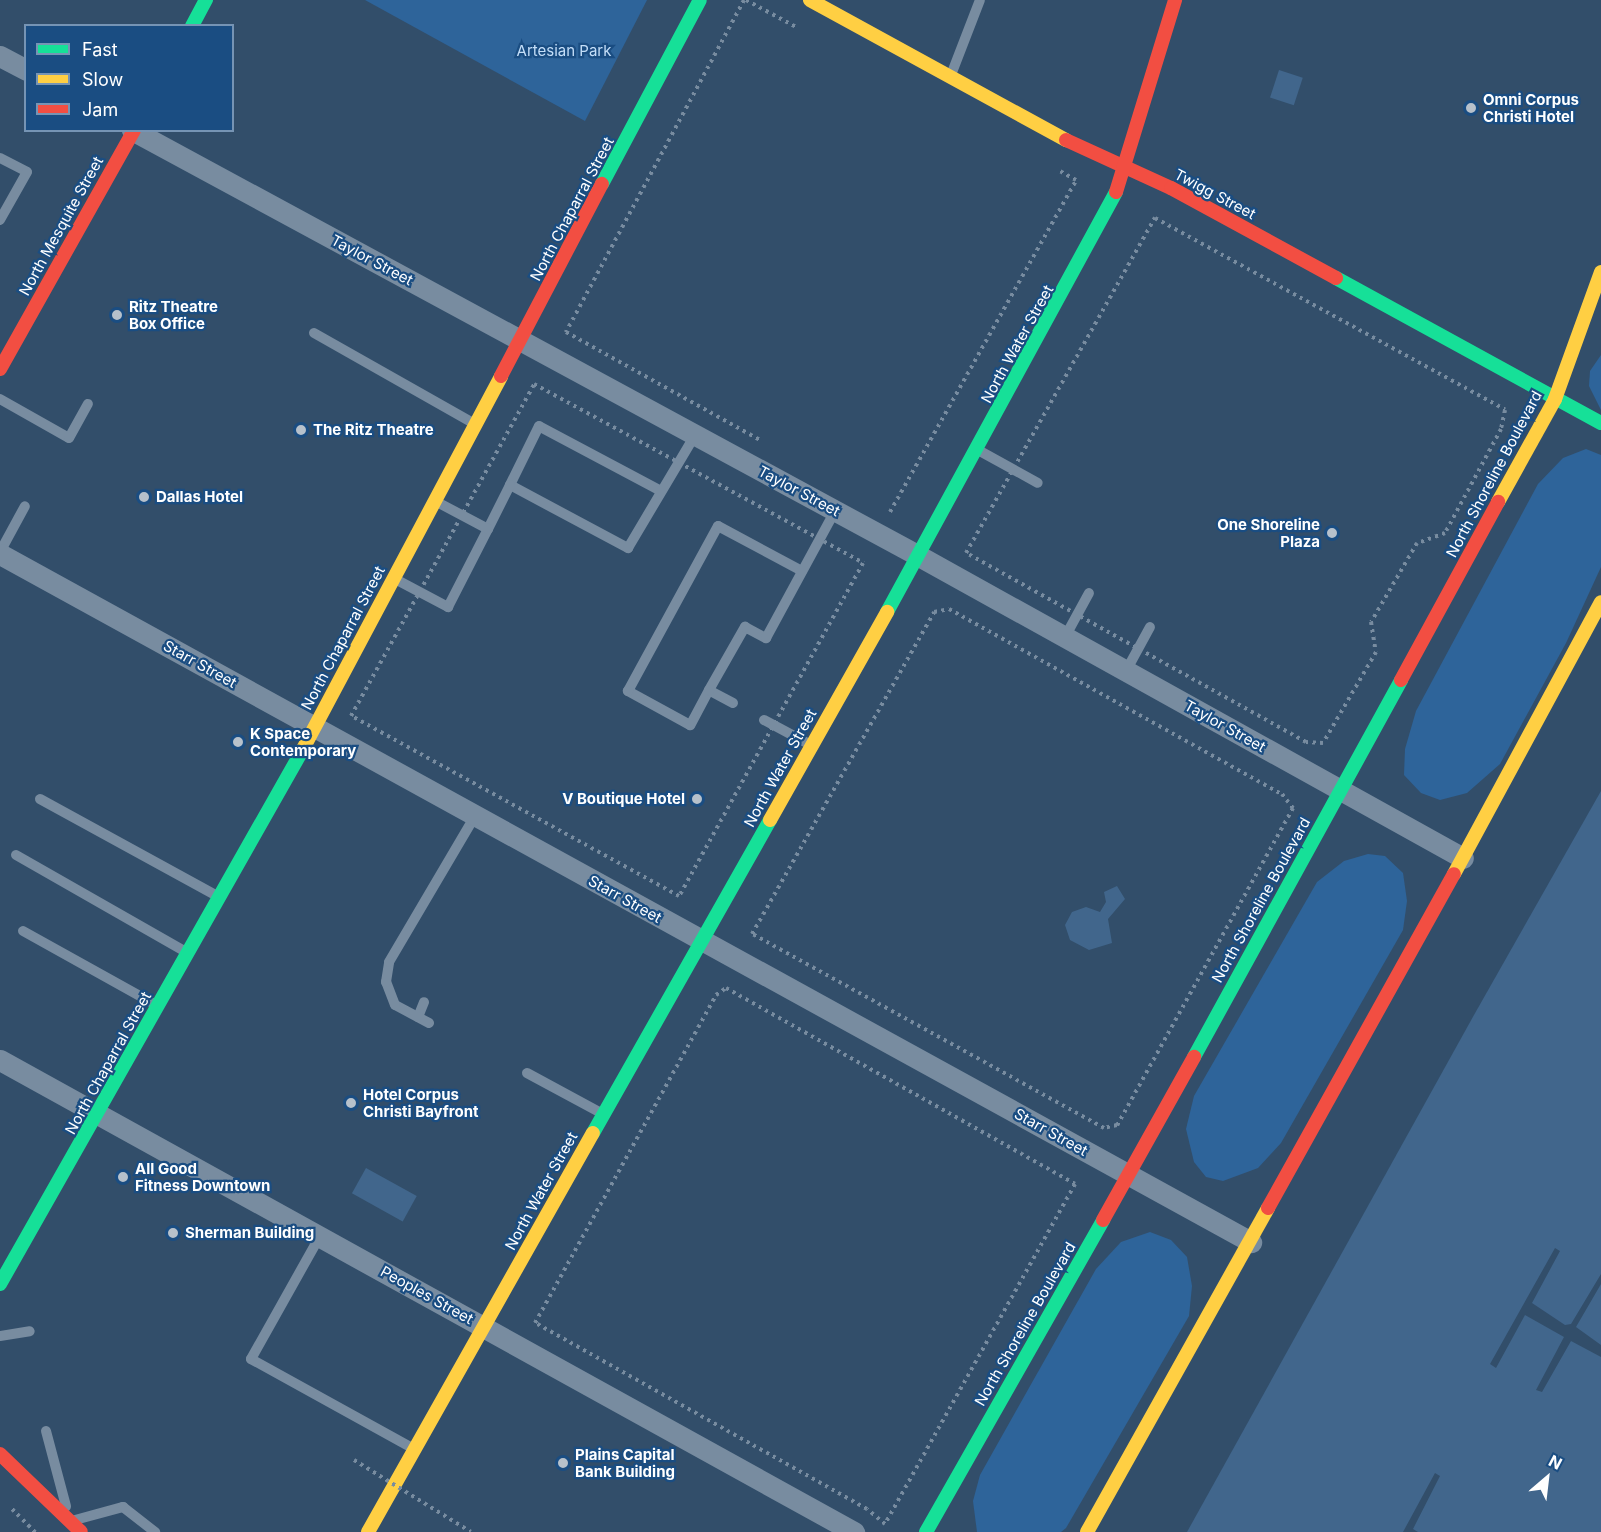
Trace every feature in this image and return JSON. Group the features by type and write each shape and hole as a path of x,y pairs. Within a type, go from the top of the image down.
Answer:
{"main road":[{"path":"193,24 206,0"},
{"name":"North Chaparral Street","path":"0,1284 100,1114 315,727 700,0"},
{"name":"Twigg Street","path":"810,0 951,77 1181,194 1601,423"},
{"name":"North Water Street","path":"368,1532 919,556 1112,204 1175,0"},
{"name":"North Mesquite Street","path":"0,369 132,132"},
{"name":"North Shoreline Boulevard","path":"926,1532 1129,1175 1555,399 1595,311 1601,272"},
{"path":"1087,1532 1251,1242 1601,602"},
{"path":"0,1454 81,1532"}],"street":[{"path":"0,56 24,69"},
{"name":"Taylor Street","path":"135,132 919,556 1463,858"},
{"name":"Starr Street","path":"0,553 1251,1242"},
{"name":"Peoples Street","path":"0,1060 854,1532"}],"lane":[{"path":"951,77 980,0"},
{"path":"0,158 27,172 0,220"},
{"path":"314,333 475,424"},
{"path":"0,399 69,438 88,404"},
{"path":"394,578 448,607 539,426 661,490"},
{"path":"510,485 628,548 695,435"},
{"path":"977,450 1038,483"},
{"path":"435,501 488,529"},
{"path":"0,553 25,506"},
{"path":"802,571 718,526 628,691 690,725 745,627 766,638 835,511"},
{"path":"1065,637 1089,593"},
{"path":"1126,671 1150,627"},
{"path":"709,690 733,704"},
{"path":"769,723 812,746"},
{"path":"40,799 220,898"},
{"path":"429,1023 395,1005 386,982 388,962 476,816"},
{"path":"16,855 188,954"},
{"path":"23,931 159,1006"},
{"path":"418,1017 424,1002"},
{"path":"527,1073 604,1115"},
{"path":"320,1236 251,1359 414,1450"},
{"path":"0,1336 30,1331"},
{"path":"46,1431 70,1521 123,1507 155,1532"}],"path":[{"path":"744,0 566,332 765,443"},
{"path":"880,506 891,512 1077,180"},
{"path":"1155,218 1505,410 1501,429 1445,533 1417,543 1371,622 1376,652 1323,743 1306,742 1077,615 966,553 1155,218"},
{"path":"534,384 863,563 769,723 679,896 351,716 462,515 534,384"},
{"path":"949,609 1282,794 1293,808 1118,1125 1104,1128 752,934 934,612 949,609"},
{"path":"726,988 1075,1184 885,1524 867,1509 535,1323 716,995 726,988"},
{"path":"354,1460 471,1532"},
{"path":"7,1503 35,1532"}],"green space":[{"name":"Artesian Park","path":"365,0 647,0 585,121"},
{"path":"1601,355 1601,410 1589,386 1590,371"},
{"path":"1586,449 1601,455 1601,567 1566,643 1500,764 1467,793 1440,800 1421,793 1404,775 1405,749 1416,711 1538,484 1563,458"},
{"path":"1368,854 1385,856 1403,873 1407,901 1403,930 1281,1143 1258,1168 1223,1181 1206,1177 1194,1162 1186,1129 1194,1096 1317,882 1344,861"},
{"path":"1150,1232 1171,1240 1187,1257 1192,1286 1189,1316 1066,1528 1061,1532 977,1532 973,1501 980,1475 1096,1269 1121,1242"}],"shaded area":[{"path":"1279,70 1303,78 1294,105 1270,98"},
{"path":"1601,791 1601,1532 1187,1532 1474,1015"},
{"path":"1117,886 1125,899 1108,919 1112,943 1089,950 1070,940 1065,925 1072,912 1086,907 1100,912 1106,902 1104,892"},
{"path":"366,1168 417,1196 403,1221 352,1193"}],"pier":[{"path":"1555,1248 1560,1251 1532,1303 1565,1325 1571,1324 1601,1274 1601,1284 1576,1327 1601,1345 1601,1357 1571,1341 1542,1392 1536,1390 1564,1337 1525,1315 1496,1368 1490,1364"},
{"path":"1435,1473 1440,1476 1413,1529 1418,1532 1403,1532"}],"traffic: fast":[{"path":"193,24 206,0"},
{"path":"602,184 700,0"},
{"path":"887,612 1116,192"},
{"path":"1336,278 1601,423"},
{"path":"1194,1057 1401,680"},
{"path":"0,1284 303,749"},
{"path":"593,1133 770,820"},
{"path":"926,1532 1103,1220"}],"traffic: slow":[{"path":"810,0 1066,140"},
{"path":"1498,502 1555,399 1601,272"},
{"path":"303,749 501,376"},
{"path":"1454,874 1601,602"},
{"path":"770,820 887,612"},
{"path":"368,1532 593,1133"},
{"path":"1087,1532 1268,1208"}],"traffic: jam":[{"path":"1116,192 1175,0"},
{"path":"0,369 133,132"},
{"path":"1066,140 1171,188 1336,278"},
{"path":"501,376 602,184"},
{"path":"1401,680 1498,502"},
{"path":"1268,1208 1454,874"},
{"path":"1103,1220 1194,1057"},
{"path":"0,1454 81,1532"}],"place":[{"name":"Omni Corpus Christi Hotel","path":"1471,108"},
{"name":"Ritz Theatre Box Office","path":"117,315"},
{"name":"The Ritz Theatre","path":"301,430"},
{"name":"Dallas Hotel","path":"144,497"},
{"name":"One Shoreline Plaza","path":"1332,533"},
{"name":"K Space Contemporary","path":"238,742"},
{"name":"V Boutique Hotel","path":"697,799"},
{"name":"Hotel Corpus Christi Bayfront","path":"351,1103"},
{"name":"All Good Fitness Downtown","path":"123,1177"},
{"name":"Sherman Building","path":"173,1233"},
{"name":"Plains Capital Bank Building","path":"563,1463"}]}
